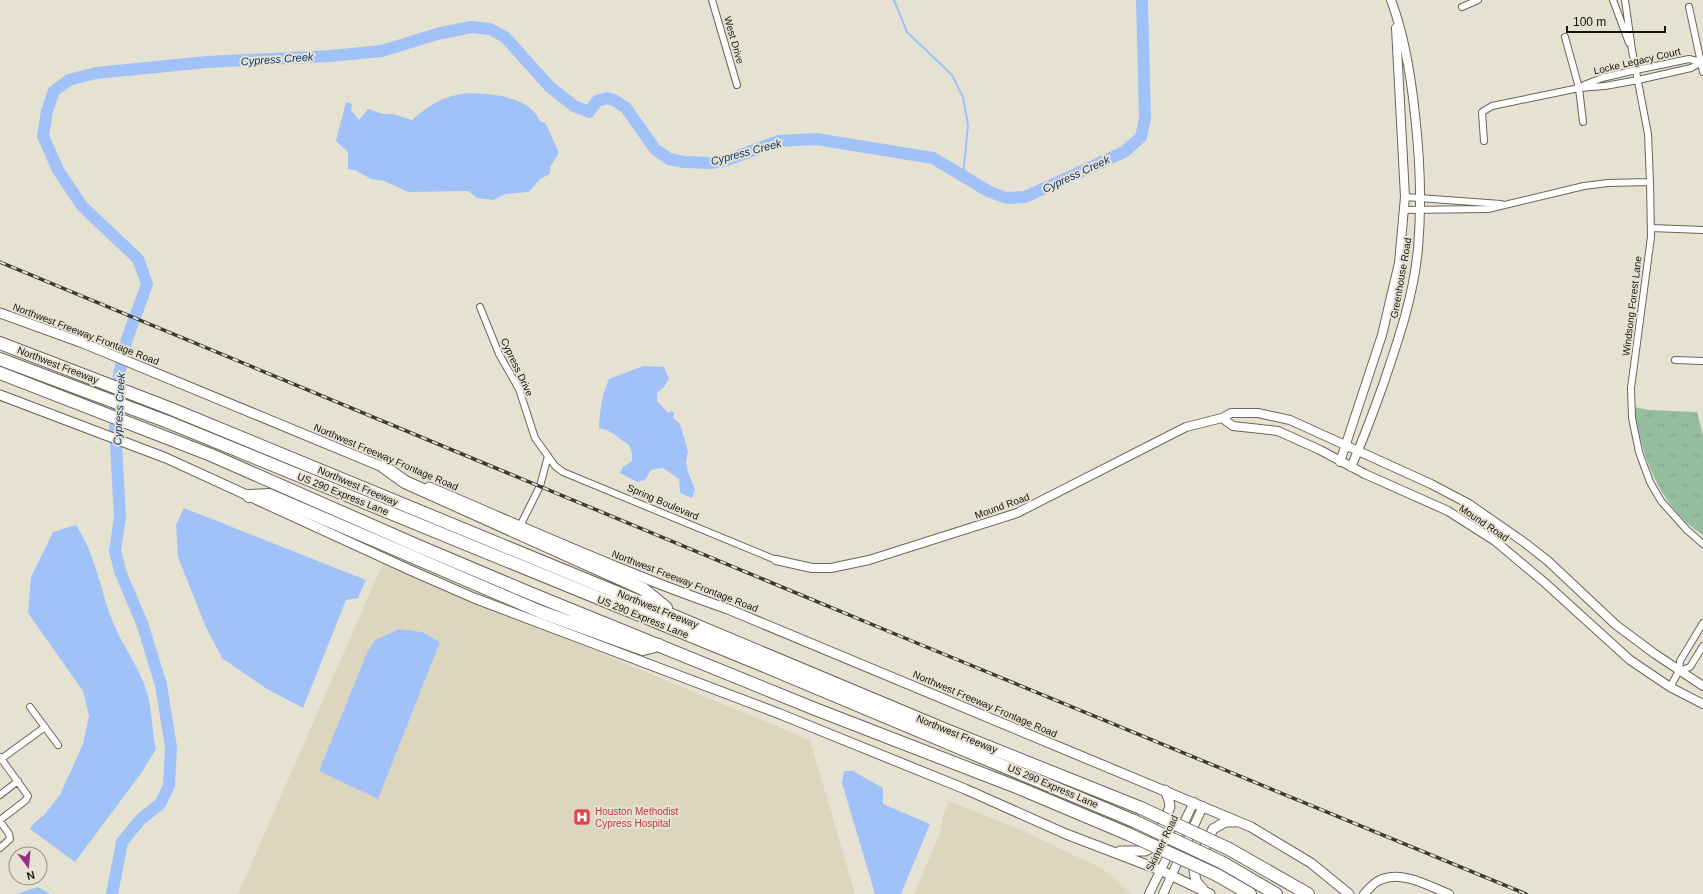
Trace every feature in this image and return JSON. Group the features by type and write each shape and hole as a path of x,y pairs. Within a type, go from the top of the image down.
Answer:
{"highway":[{"name":"Northwest Freeway","path":"0,343 169,408 946,730 1141,808 1229,849 1308,894"},
{"name":"US 290 Express Lane","path":"0,359 168,422 762,665 1134,821 1224,863 1276,894"},
{"path":"0,373 166,437 279,484 421,548 835,717 1019,788 1128,834 1217,875 1250,894"},
{"path":"384,467 404,482 643,589 674,616"},
{"path":"249,496 269,495 458,577 599,634 643,649 659,645"}],"main road":[{"name":"Northwest Freeway Frontage Road","path":"0,312 83,343 171,379 682,593 728,609 1194,802 1240,822 1311,863 1349,894"},
{"path":"0,395 166,458 474,598 780,714 965,789 1066,834 1114,851 1160,870 1208,893"},
{"path":"1114,851 1145,851 1154,847 1170,807 1170,800 1165,790"},
{"path":"1208,893 1196,881 1194,871 1214,829 1225,822 1240,822"}],"street":[{"name":"West Drive","path":"712,0 737,85"},
{"name":"Greenhouse Road","path":"1351,467 1397,345 1409,302 1418,249 1421,198 1418,142 1405,48 1391,0"},
{"path":"1462,6 1478,0"},
{"name":"Windsong Forest Lane","path":"1613,0 1632,50"},
{"name":"Windsong Forest Lane","path":"1625,0 1632,50 1648,134 1650,182 1651,228 1645,288 1631,388 1635,436 1643,465 1661,501 1687,530 1703,544"},
{"path":"1689,7 1703,72"},
{"name":"Greenhouse Road","path":"1340,462 1382,335 1399,263 1405,197 1398,90 1396,14"},
{"path":"1565,37 1579,88 1583,122"},
{"name":"Locke Legacy Court","path":"1579,88 1602,78 1636,70 1689,59 1702,62"},
{"name":"Locke Legacy Court","path":"1484,141 1481,117 1482,112 1486,108 1579,88 1605,86 1638,80 1691,68 1702,62"},
{"path":"1404,210 1488,210 1504,204 1584,186 1650,182"},
{"path":"1405,197 1504,204"},
{"path":"1651,228 1703,230"},
{"name":"Cypress Drive","path":"480,306 499,354 519,389 535,438 548,456"},
{"path":"1675,360 1703,361"},
{"name":"Mound Road","path":"776,560 812,568 831,568 869,560 996,520 1043,501 1186,427 1222,418 1232,413 1258,413 1290,420 1431,484 1469,504 1496,522 1548,561 1616,624 1703,686"},
{"name":"Mound Road","path":"1222,418 1233,426 1278,431 1320,450 1340,462 1448,511 1495,541 1544,582 1630,660 1670,687 1703,704"},
{"path":"520,526 540,486 548,456"},
{"name":"Spring Boulevard","path":"548,456 555,466 563,472 776,560"},
{"path":"1670,687 1680,671 1680,661 1703,623"},
{"path":"1680,671 1690,667 1703,646"},
{"path":"30,707 58,745"},
{"path":"0,848 9,841 10,836 0,821 27,798 26,792 1,758 45,727"},
{"path":"0,795 18,782"},
{"name":"Skinner Road","path":"1149,894 1194,802"},
{"name":"Skinner Road","path":"1163,894 1203,806"},
{"path":"1364,894 1379,880 1401,877 1415,880 1448,894"}],"shaded area":[{"path":"383,563 810,740 855,894 238,894"},
{"path":"949,801 1021,830 1103,869 1132,894 914,894 940,833 943,815"}],"green space":[{"path":"1634,407 1649,410 1697,412 1703,435 1703,535 1688,524 1675,510 1655,479 1642,443"}],"water":[{"path":"469,93 489,94 519,101 528,106 540,121 546,124 559,153 550,167 550,174 540,179 529,192 506,194 493,200 477,198 468,191 408,192 384,181 371,179 355,170 348,169 348,152 336,141 346,102 352,104 351,110 359,120 368,109 383,114 393,114 412,120 438,101 452,96"},
{"path":"643,366 664,367 669,379 664,387 657,393 657,401 668,413 672,411 674,413 673,418 680,424 688,451 686,462 688,472 695,490 692,498 680,493 679,479 663,468 651,470 645,480 637,482 620,473 623,467 632,461 632,453 629,445 612,433 599,428 602,403 609,379"},
{"path":"184,508 366,580 358,598 346,600 303,708 267,689 222,658 205,625 178,557 176,525"},
{"path":"76,525 88,546 114,625 140,675 148,695 156,749 142,772 75,862 30,829 34,823 44,815 60,795 83,744 89,716 83,691 28,613 31,577 53,532"},
{"path":"399,629 422,632 440,642 378,799 319,771 367,653 375,640"},
{"path":"844,771 853,771 883,788 883,804 930,824 901,894 875,894 842,783"},
{"path":"38,887 50,894 16,894"}],"waterway":[{"path":"894,0 907,32 952,75 963,97 968,125 963,176"},
{"name":"Cypress Creek","path":"112,894 122,842 141,819 160,804 169,786 171,747 161,685 142,623 121,574 115,551 120,517 115,426 119,375 127,339 147,284 138,259 82,206 58,170 43,136 47,111 54,91 69,80 96,73 207,62 330,56 382,51 437,34 471,27 490,29 505,37 550,87 574,106 589,112 597,101 607,98 614,100 626,108 655,149 669,159 684,162 712,163 727,160 779,141 816,139 933,158 988,191 1006,198 1025,197 1124,152 1141,137 1145,119 1142,0"}],"railway":[{"path":"0,262 907,639 1526,894"}],"place":[{"name":"Houston Methodist Cypress Hospital","path":"582,817"}]}
